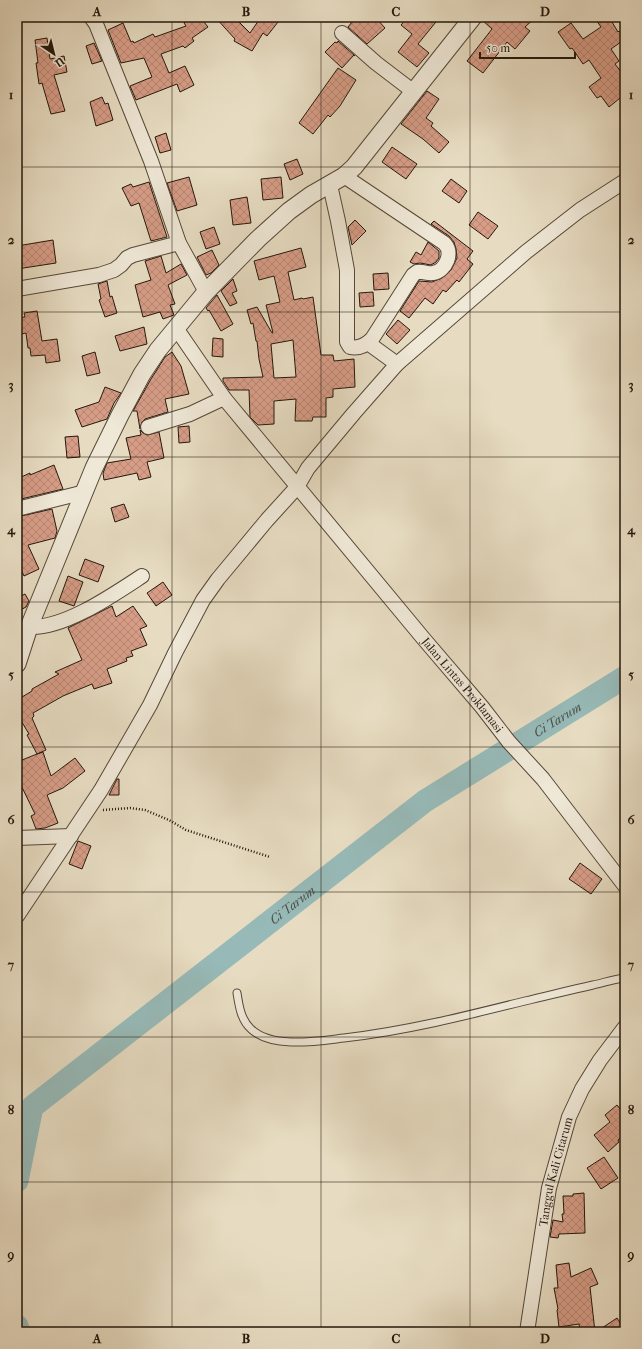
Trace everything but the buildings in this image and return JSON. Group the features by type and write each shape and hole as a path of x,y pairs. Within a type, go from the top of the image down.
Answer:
{"street":[{"path":"91,17 96,24 151,161 179,243 206,292"},
{"path":"17,664 29,627 85,492 120,415 142,374 158,350 206,292 258,239 289,211 310,195 337,180 362,158 473,17"},
{"path":"342,33 376,63 414,92"},
{"path":"337,180 444,243 449,249 450,254 446,262 435,273 420,272 413,275 372,339 368,343 355,348 350,347 348,344 347,270 338,221 337,180"},
{"path":"17,916 88,811 150,705 203,600 218,579 267,520 297,487 308,468 397,364 526,252 580,210 625,181"},
{"path":"17,289 99,275 114,270 122,265 127,258 133,255 179,243"},
{"name":"Jalan Lintas Proklamasi","path":"176,328 224,398 510,742 543,779 625,886"},
{"path":"368,343 397,364"},
{"path":"148,427 190,414 224,398"},
{"path":"17,509 85,492"},
{"path":"29,627 40,628 54,624 100,603 142,576"},
{"path":"17,838 70,836"},
{"name":"Tanggul Kali Citarum","path":"527,1332 549,1188 569,1117 582,1089 600,1060 625,1027"}],"lane":[{"path":"237,993 242,1016 245,1023 252,1030 266,1038 278,1041 316,1041 371,1035 461,1017 625,978"}],"path":[{"path":"88,811 130,808 145,810 169,820 186,830 270,857"}],"waterway":[{"name":"Ci Tarum","path":"17,1181 32,1107 425,801 625,677"},
{"name":"Ci Tarum","path":"17,1326 19,1332"}]}
